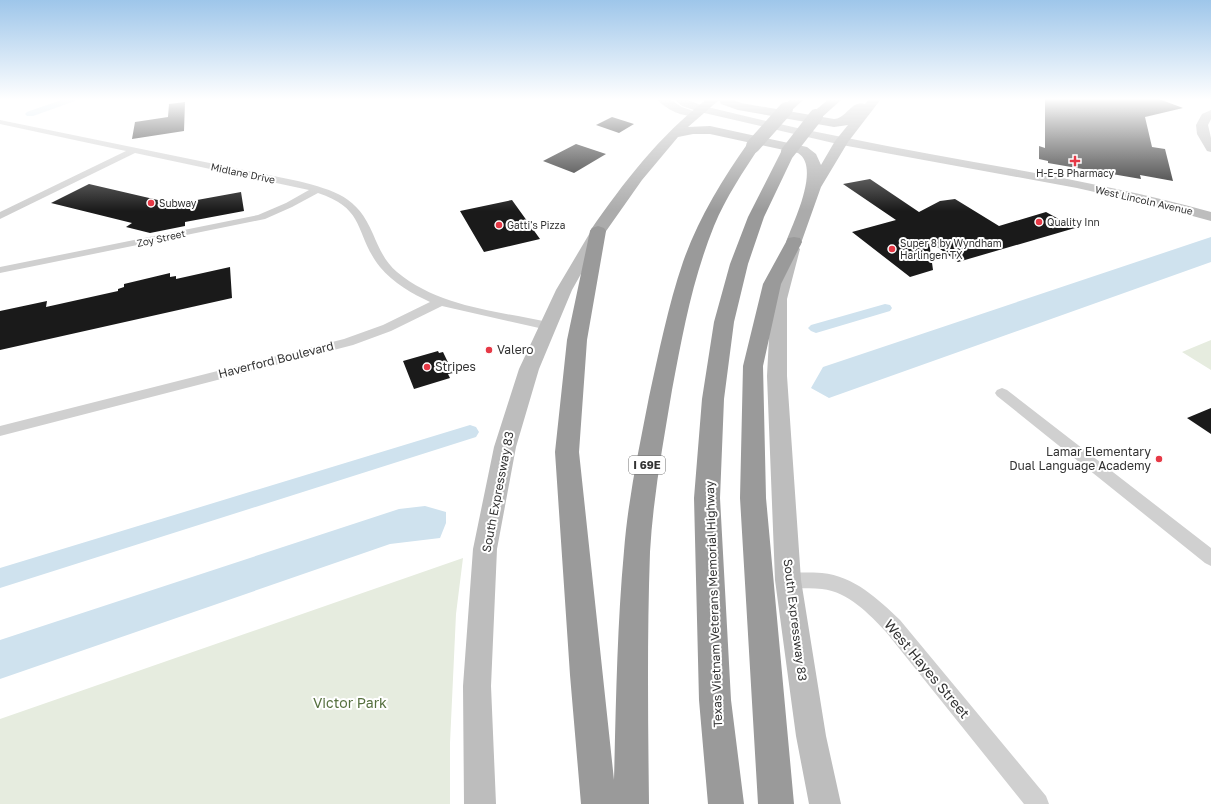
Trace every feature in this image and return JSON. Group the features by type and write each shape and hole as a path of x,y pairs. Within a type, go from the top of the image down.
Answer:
{"highway":[{"name":"I 69E","path":"631,804 632,679 636,567 645,478 676,315 692,261 707,224 726,187 753,146 761,137"},
{"name":"Texas Vietnam Veterans Memorial Highway","path":"726,804 715,700 707,498 713,399 724,322 739,264 756,217 788,152 800,137"},
{"path":"598,231 577,340 567,452 586,675 599,804"},
{"path":"776,804 753,498 753,366 772,284 794,242"}],"main road":[{"name":"South Expressway 83","path":"480,804 477,686 485,549 505,447 529,369 564,290 598,231 629,185 672,137"},
{"path":"740,137 802,150 811,155 814,162 814,187"},
{"name":"West Lincoln Avenue","path":"820,137 1077,184 1208,213"},
{"name":"South Expressway 83","path":"825,804 811,736 788,580 777,376 778,312 779,299 794,242 814,187 846,137"},
{"path":"1204,137 1211,148"}],"street":[{"name":"Midlane Drive","path":"69,137 316,190 345,201 353,208 380,260 392,273 440,302"},
{"path":"0,216 54,188 134,150"},
{"name":"Zoy Street","path":"0,270 261,217 289,205 316,190"},
{"path":"440,302 548,326"},
{"name":"Haverford Boulevard","path":"0,431 348,342 387,328 440,302"},
{"path":"1002,393 1211,558"},
{"name":"West Hayes Street","path":"788,580 823,582 840,585 857,594 875,608 893,626 1038,804"}],"green space":[{"path":"1211,340 1211,370 1182,352"},
{"name":"Victor Park","path":"463,558 456,614 450,743 450,804 0,804 0,719"}],"water":[{"path":"1211,237 1211,262 829,398 811,388 823,367"},
{"path":"425,506 446,512 446,523 440,538 390,544 0,679 0,640 399,509"}],"building":[{"path":"132,137 148,137 132,139"},
{"path":"1045,137 1150,137 1152,147 1165,149 1173,181 1140,175 1141,179 1048,163 1048,161 1039,159 1039,146 1045,148"},
{"path":"576,144 606,154 574,173 543,161"},
{"name":"Quality Inn","path":"870,179 919,212 940,201 955,199 999,226 1046,212 1075,228 958,262 929,241 933,270 910,277 852,232 896,220 843,184"},
{"path":"89,184 175,204 241,192 244,211 185,222 185,226 150,233 126,227 132,223 51,203"},
{"name":"Gatti's Pizza","path":"512,200 540,239 484,252 460,211"},
{"path":"230,267 232,298 0,350 0,311 47,301 46,307 118,291 118,289 124,287 124,284 170,273 170,277 176,276 176,279"},
{"name":"Stripes","path":"438,351 439,353 443,352 453,373 448,374 450,378 414,389 403,361"},
{"path":"1211,408 1211,434 1187,418"}],"waterway":[{"path":"816,328 885,308"},
{"path":"0,578 470,432"}],"place":[{"name":"H-E-B Pharmacy","path":"1075,161"},
{"name":"Subway","path":"151,203"},
{"name":"Quality Inn","path":"1039,222"},
{"name":"Gatti's Pizza","path":"499,225"},
{"name":"Super 8 by Wyndham Harlingen TX","path":"892,249"},
{"name":"Valero","path":"489,350"},
{"name":"Stripes","path":"427,367"},
{"name":"Lamar Elementary Dual Language Academy","path":"1159,459"}]}
